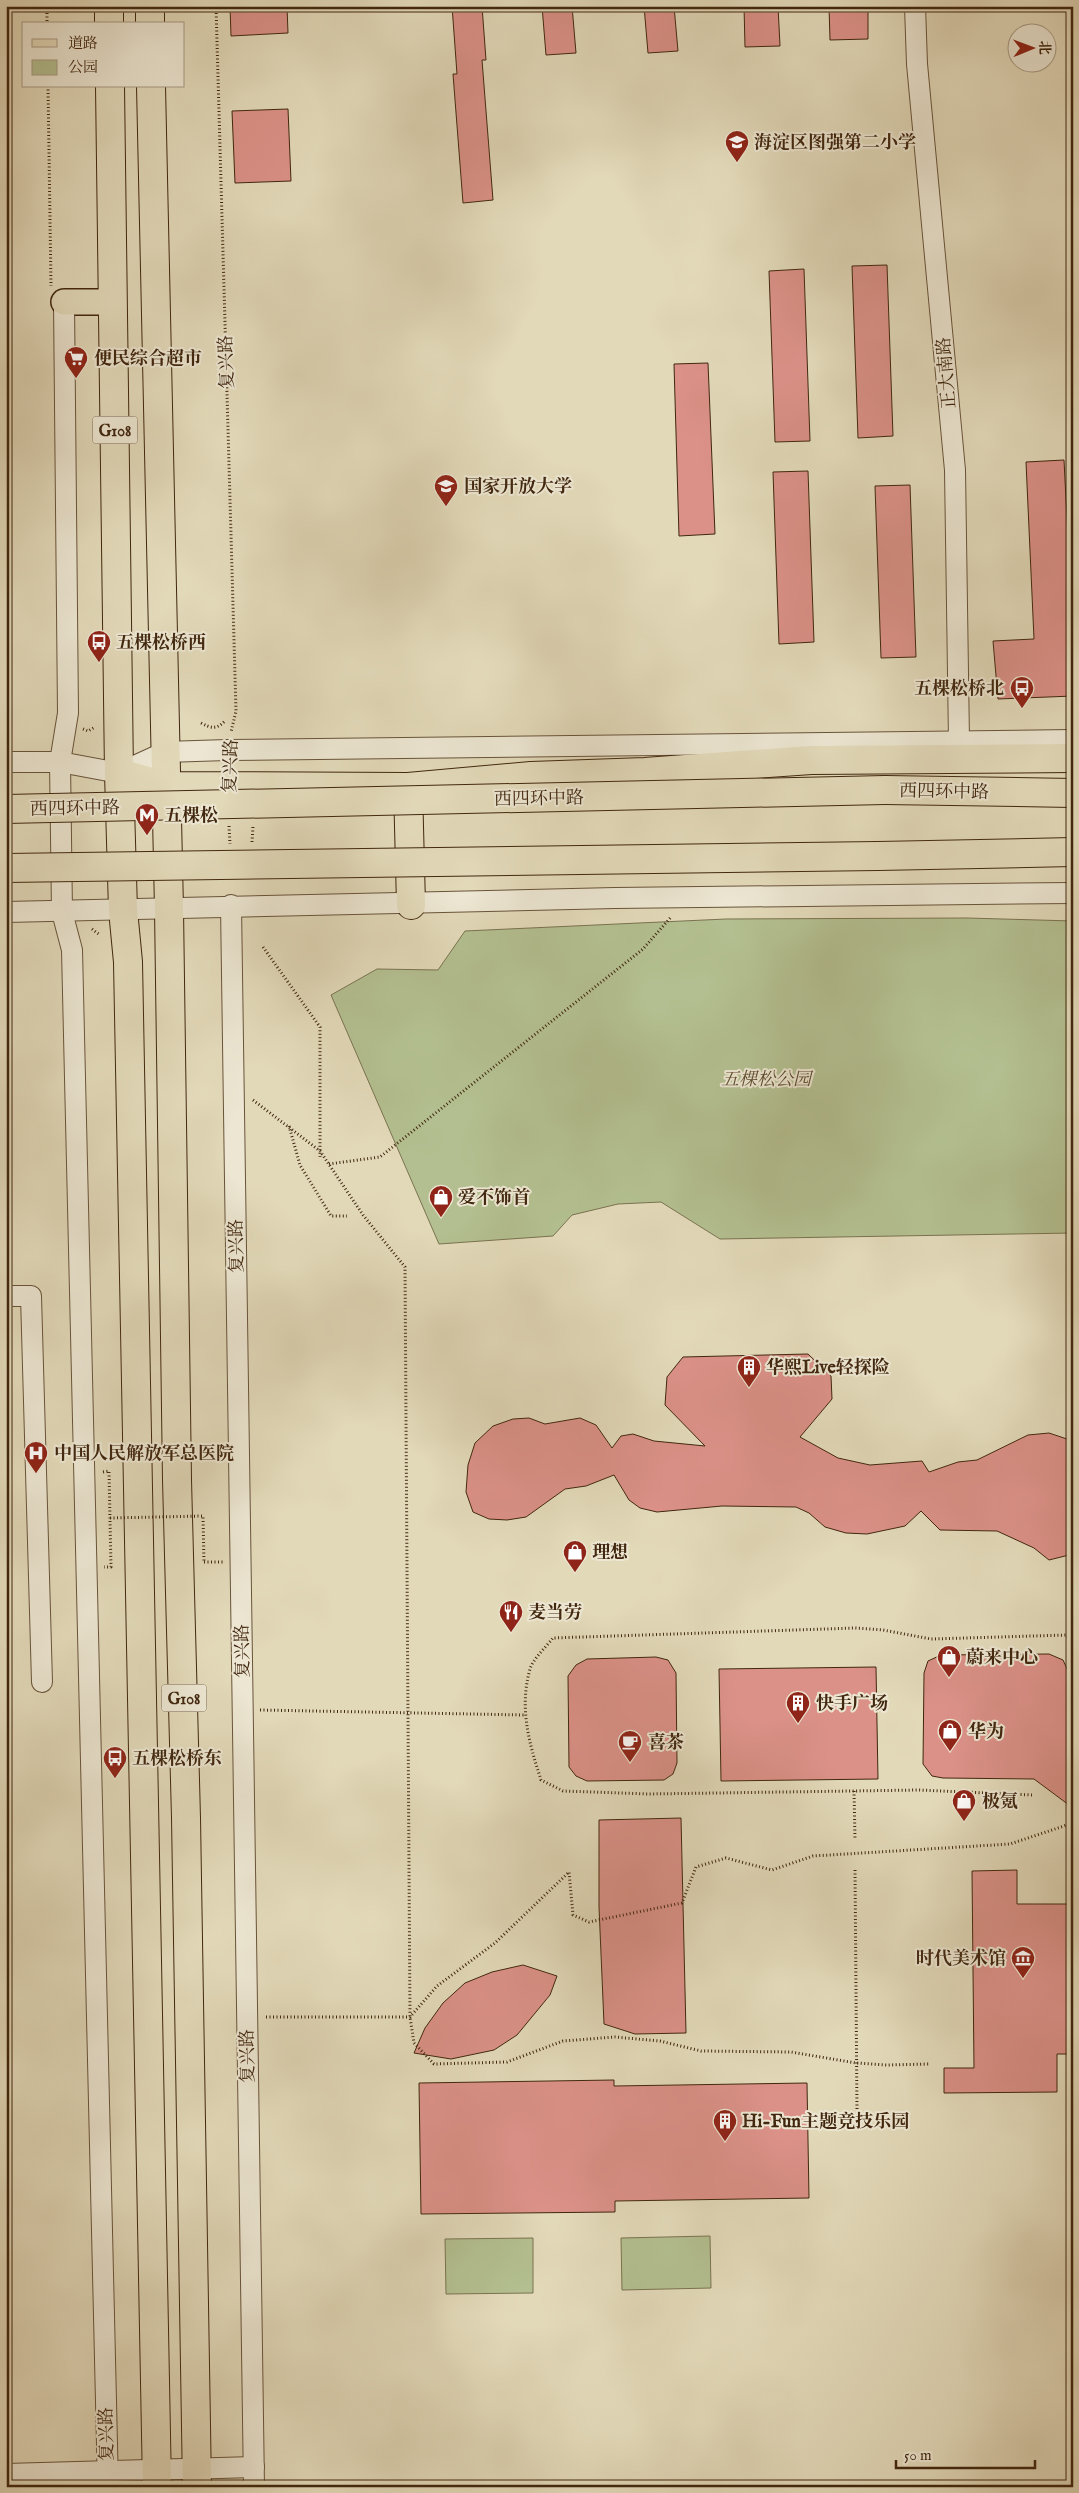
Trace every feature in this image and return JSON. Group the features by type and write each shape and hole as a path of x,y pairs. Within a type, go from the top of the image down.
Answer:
{"highway":[{"path":"108,6 109,22"},
{"path":"150,6 150,22"},
{"name":"G108","path":"110,88 119,773 123,910 128,962 157,2478"},
{"name":"G108","path":"151,88 169,910 177,1480 186,1788 197,2477"},
{"path":"119,773 166,786 408,787 531,776 644,772 811,760 1073,758"},
{"path":"408,787 411,904"},
{"name":"西四环中路","path":"6,809 885,790 1073,793"},
{"path":"6,868 1073,852"}],"main road":[{"path":"64,302 113,302"}],"street":[{"name":"正大南路","path":"916,6 917,64 955,470 959,741"},
{"path":"60,762 68,713 64,302"},
{"name":"西四环中路","path":"119,773 165,752 1073,740"},
{"path":"6,762 60,762 119,773"},
{"name":"复兴路","path":"60,762 62,912 72,950 107,2479"},
{"path":"6,912 169,910 231,905 411,904 688,897 1073,893"},
{"name":"复兴路","path":"231,905 254,2487"},
{"path":"6,1296 31,1296 42,1682"},
{"path":"6,2474 107,2479 197,2477 254,2467"}],"path":[{"path":"47,6 47,22"},
{"name":"复兴路","path":"216,6 236,711 227,750"},
{"path":"48,88 52,291 64,302"},
{"path":"201,723 213,728 219,727 225,722"},
{"path":"77,725 88,731 98,725"},
{"name":"复兴路","path":"228,787 230,846"},
{"path":"252,850 253,823"},
{"path":"329,1164 380,1157 643,949 688,897"},
{"path":"87,931 95,930 100,935"},
{"path":"263,947 320,1027 320,1157"},
{"path":"234,1086 320,1150 363,1216 405,1267 410,2017 414,2043 434,2064 507,2062 563,2041 615,2038 660,2041 701,2051 791,2052 856,2063 886,2065 929,2064"},
{"path":"289,1126 300,1165 331,1216 347,1216"},
{"path":"109,1471 111,1567"},
{"path":"110,1518 203,1516 204,1562"},
{"path":"1032,1795 919,1790 648,1794 562,1791 541,1780 528,1743 524,1716 530,1668 553,1638 855,1628 883,1630 931,1639 1066,1635 1073,1645"},
{"path":"242,1710 524,1716"},
{"path":"854,1791 855,1839"},
{"path":"246,2017 410,2017 437,1986 495,1943 569,1872 573,1915 589,1922 682,1903 696,1867 726,1858 772,1870 813,1856 1010,1844 1073,1823"},
{"path":"855,1870 857,2110"}],"green space":[{"name":"五棵松公园","path":"967,918 1073,921 1073,1233 720,1239 661,1202 618,1204 572,1215 553,1236 439,1244 331,995 377,969 438,970 465,931 726,919"},
{"path":"710,2236 711,2288 622,2290 621,2238"},
{"path":"533,2238 533,2293 446,2294 445,2239"}],"building":[{"path":"230,6 287,6 288,33 231,36"},
{"path":"452,6 482,6 486,60 482,60 493,200 463,203 453,74 457,74"},
{"path":"542,6 572,6 576,53 546,55"},
{"path":"644,6 674,6 678,51 648,53"},
{"path":"744,6 778,6 780,46 745,47"},
{"path":"829,6 868,6 868,39 830,40"},
{"path":"288,109 291,181 235,183 232,111"},
{"path":"887,265 893,436 858,438 852,266"},
{"path":"804,269 810,441 775,442 769,271"},
{"path":"708,363 715,534 679,536 674,364"},
{"path":"1064,460 1073,637 1073,696 998,699 993,641 1034,639 1026,462"},
{"path":"808,471 814,642 779,644 773,472"},
{"path":"910,485 916,657 881,658 875,486"},
{"path":"808,1354 831,1376 832,1399 800,1437 838,1458 870,1465 922,1461 929,1472 958,1462 977,1460 1028,1435 1049,1433 1073,1441 1073,1554 1049,1560 1034,1548 997,1531 940,1530 921,1511 905,1526 867,1534 846,1533 825,1527 809,1513 796,1507 722,1506 657,1512 640,1508 629,1500 614,1475 586,1486 565,1489 526,1517 507,1520 489,1519 473,1512 466,1492 468,1465 475,1443 493,1426 513,1419 529,1418 545,1424 580,1418 596,1425 612,1448 621,1436 633,1434 654,1441 705,1446 665,1405 667,1377 683,1357"},
{"path":"1049,1654 1063,1660 1068,1671 1069,1771 1073,1770 1073,1808 1034,1779 943,1778 932,1776 923,1764 924,1673 928,1661 941,1655"},
{"path":"656,1657 668,1660 676,1673 677,1763 673,1774 664,1780 587,1781 576,1776 569,1767 568,1676 576,1665 587,1659"},
{"name":"快手广场","path":"876,1667 878,1779 721,1781 719,1669"},
{"path":"681,1818 686,2033 635,2034 604,2024 599,1907 599,1820"},
{"name":"时代美术馆","path":"1017,1870 1017,1904 1073,1904 1073,2054 1057,2054 1057,2092 944,2093 944,2068 974,2068 972,1871"},
{"path":"523,1965 557,1976 550,1995 517,2035 494,2050 451,2059 414,2053 425,2028 443,2003 465,1983 492,1972"},
{"path":"614,2080 614,2086 807,2083 809,2198 615,2201 615,2212 421,2214 419,2083"}],"place":[{"name":"海淀区图强第二小学","path":"737,163"},
{"name":"便民综合超市","path":"76,379"},
{"name":"国家开放大学","path":"446,507"},
{"name":"五棵松桥西","path":"99,663"},
{"name":"五棵松桥北","path":"1022,709"},
{"name":"五棵松","path":"147,836"},
{"name":"爱不饰首","path":"441,1218"},
{"name":"华熙Live轻探险","path":"749,1388"},
{"name":"中国人民解放军总医院","path":"36,1474"},
{"name":"理想","path":"575,1573"},
{"name":"麦当劳","path":"511,1633"},
{"name":"蔚来中心","path":"949,1678"},
{"name":"快手广场","path":"798,1724"},
{"name":"华为","path":"950,1752"},
{"name":"喜茶","path":"630,1763"},
{"name":"五棵松桥东","path":"115,1779"},
{"name":"极氪","path":"964,1822"},
{"name":"时代美术馆","path":"1023,1979"},
{"name":"Hi-Fun主题竞技乐园","path":"725,2142"}]}
